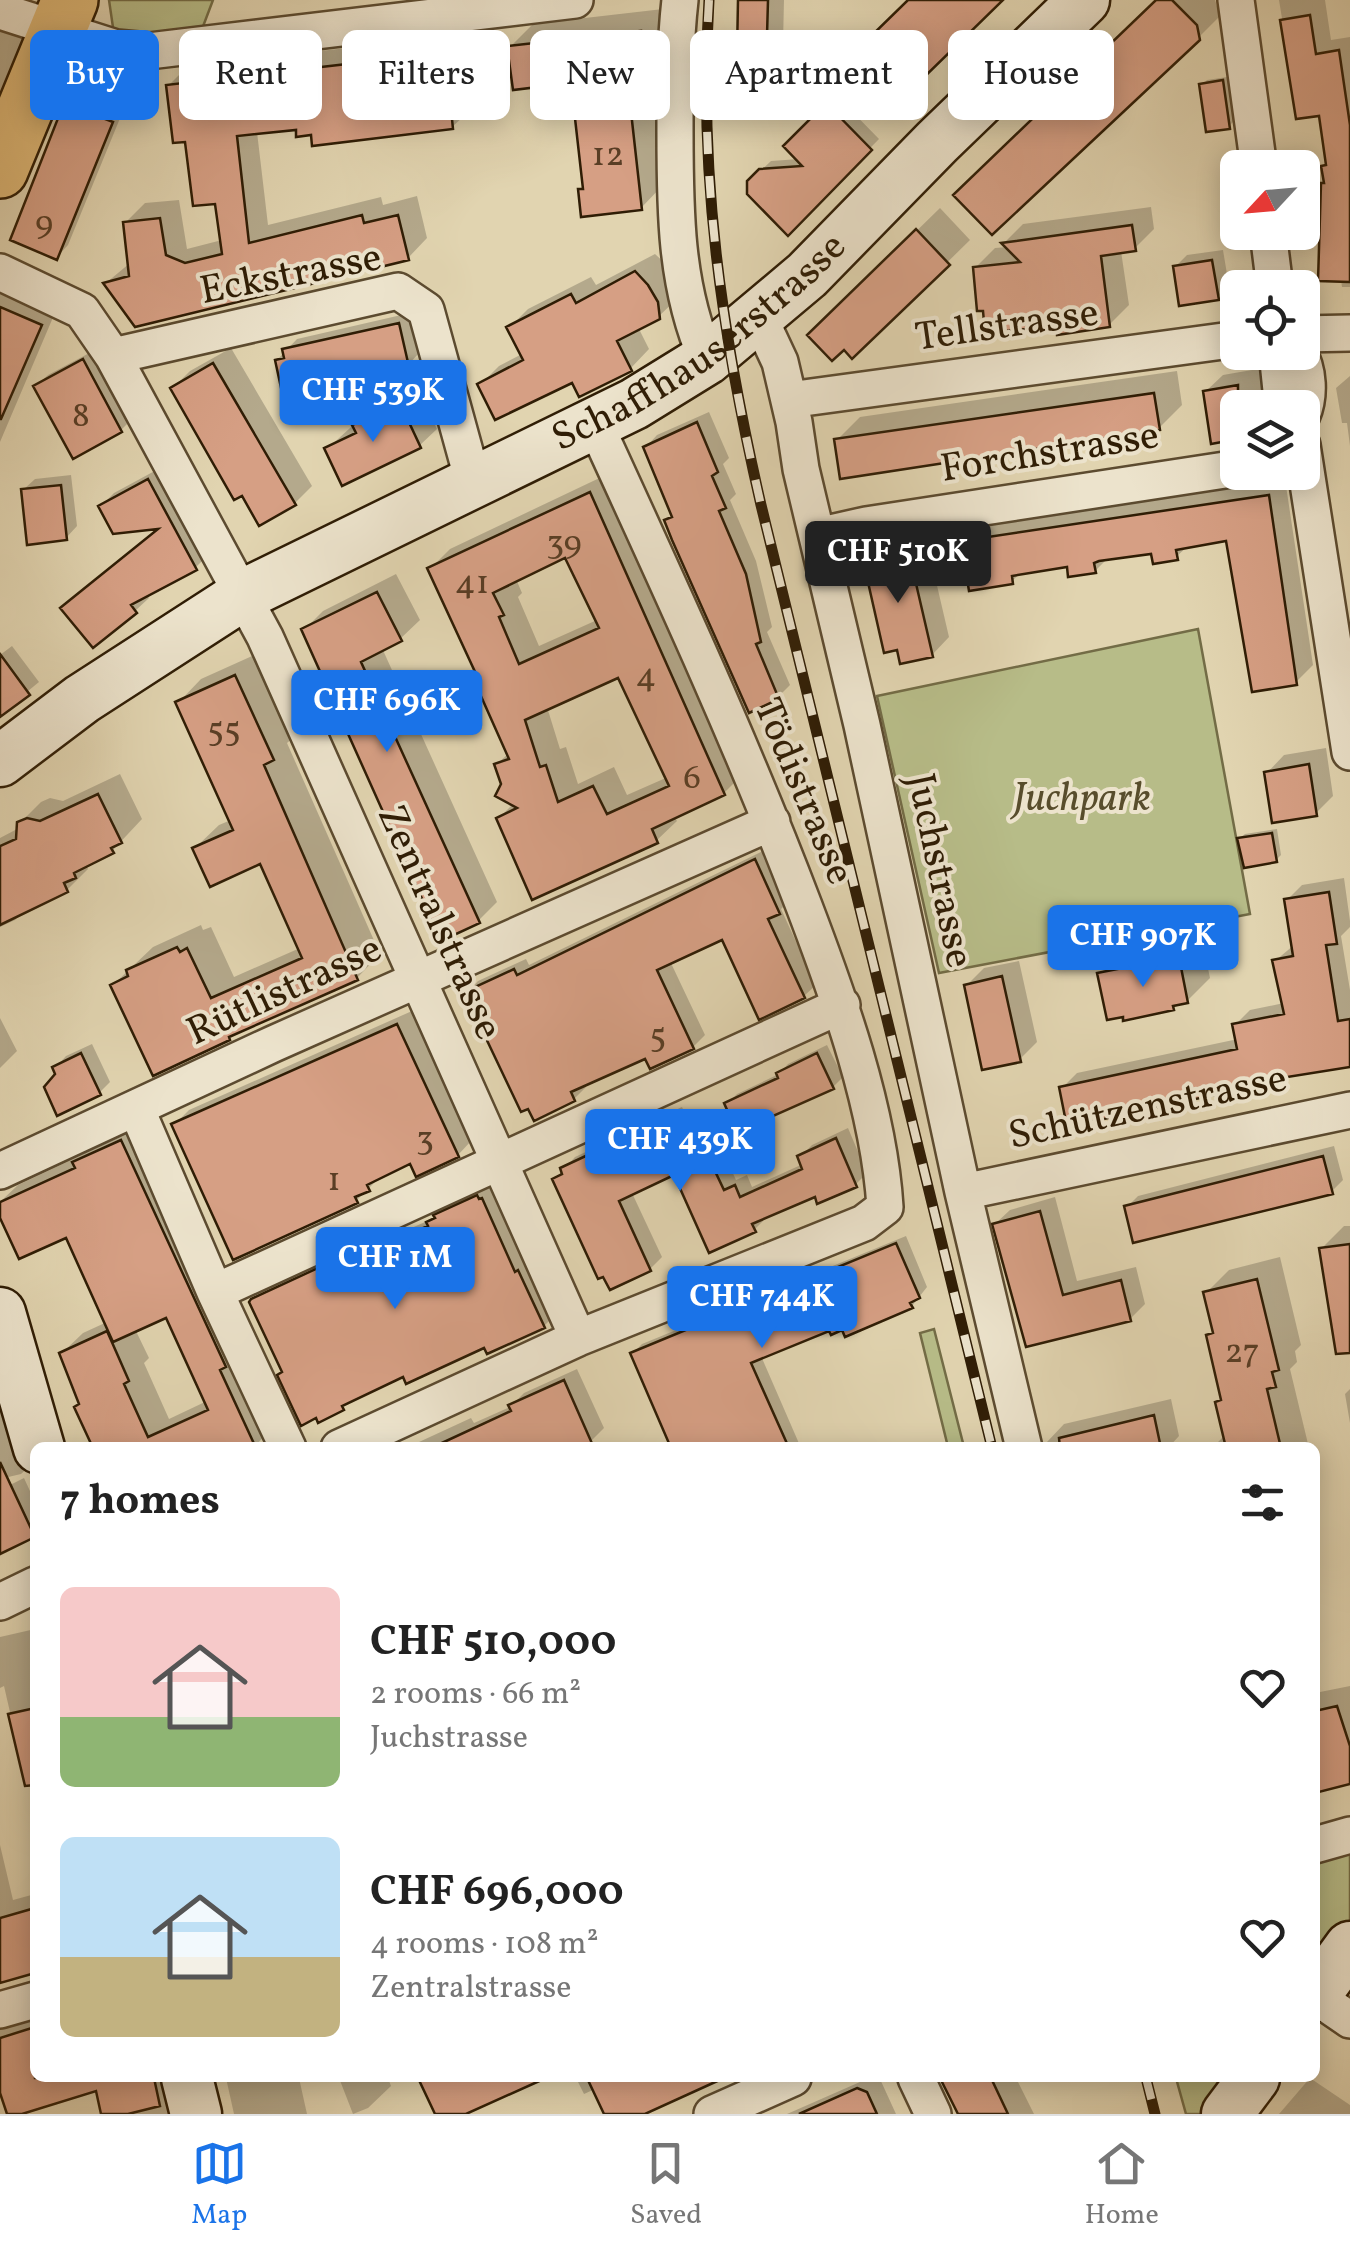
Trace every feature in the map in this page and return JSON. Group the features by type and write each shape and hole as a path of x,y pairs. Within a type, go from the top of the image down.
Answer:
{"main road":[{"name":"Schaffhauserstrasse","path":"0,760 82,699 243,595 594,424 658,391 706,360 807,274 1084,0"},
{"path":"0,170 64,15"},
{"path":"0,1312 37,1442"},
{"path":"1320,1989 1350,1947"},
{"path":"188,2082 196,2114"},
{"path":"1227,2114 1251,2082"}],"street":[{"path":"0,11 64,15 116,48 149,51 575,0"},
{"path":"680,0 675,85 676,210 688,311 706,360"},
{"path":"1236,0 1257,150"},
{"name":"Zentralstrasse","path":"0,272 82,311 113,356 243,595 578,1338"},
{"name":"Eckstrasse","path":"113,356 398,291 426,310 473,481"},
{"name":"Juchstrasse","path":"760,317 780,362 789,400 912,943 963,1192 1023,1442"},
{"path":"1320,334 1350,334"},
{"name":"Tellstrasse","path":"789,400 1220,341"},
{"name":"Tödistrasse","path":"578,1338 864,1223 885,1207 882,1170 842,1005 772,822 594,424"},
{"name":"Forchstrasse","path":"817,536 866,525 1220,471"},
{"path":"1309,490 1348,730"},
{"name":"Rütlistrasse","path":"0,1171 416,979 772,822"},
{"path":"215,1292 842,1005"},
{"path":"136,1108 285,1442"},
{"name":"Schützenstrasse","path":"963,1192 1350,1110"},
{"path":"351,1442 578,1338"},
{"path":"0,1602 30,1587"},
{"path":"1320,1844 1350,1835"},
{"path":"1320,1999 1350,2020"},
{"path":"0,2010 30,2001"},
{"path":"712,2114 783,2082"},
{"path":"918,2082 933,2114"}],"green space":[{"path":"109,0 213,0 202,30 179,30 179,46 159,46 159,30 113,30"},
{"name":"Juchpark","path":"1198,629 1250,914 939,973 877,696"},
{"path":"934,1329 963,1442 947,1442 920,1333"},
{"path":"1350,1835 1350,1947 1320,1988 1320,1844"},
{"path":"1177,2082 1251,2082 1227,2114 1186,2114"}],"building":[{"path":"738,0 768,0 767,30 737,30"},
{"path":"908,0 1003,0 972,30 948,30 948,54 928,73 928,30 877,30"},
{"path":"1156,0 1172,0 1197,25 1200,40 992,235 953,195 1031,120 1114,120 1114,40"},
{"path":"1310,15 1316,54 1339,50 1350,125 1350,282 1320,281 1324,183 1321,166 1326,165 1319,116 1296,119 1280,20"},
{"path":"530,43 530,88 513,90 510,46"},
{"path":"342,65 342,120 452,120 453,129 312,146 311,135 296,137 296,130 237,136 249,243 362,215 364,223 398,215 409,260 135,327 103,283 129,276 123,222 160,218 166,255 185,263 222,254 215,204 193,206 185,142 173,143 166,85 179,83 179,120 322,120 322,67"},
{"path":"1223,80 1230,129 1206,132 1199,84"},
{"path":"57,120 113,122 57,260 10,240"},
{"path":"575,120 632,120 642,210 581,217 578,189 583,189"},
{"path":"809,120 843,120 872,150 788,236 747,194 747,181 759,169 802,166 783,146"},
{"path":"1132,225 1136,251 1101,256 1110,327 1057,335 1056,326 985,333 983,311 977,311 973,267 1020,262 1001,243"},
{"path":"916,229 950,265 852,359 844,350 832,361 807,335"},
{"path":"1212,260 1219,300 1179,306 1173,266"},
{"path":"635,271 658,302 660,319 617,341 632,371 579,397 572,383 495,420 477,384 523,360 506,327 571,294 576,303"},
{"path":"0,307 42,325 1,419 0,419"},
{"path":"399,323 409,367 283,397 275,360 284,358 282,349"},
{"path":"83,359 122,432 73,459 33,386"},
{"path":"213,363 296,505 259,526 242,496 234,500 170,388"},
{"path":"1238,385 1238,390 1220,390 1220,442 1211,444 1203,391"},
{"path":"1154,393 1160,430 840,479 834,439"},
{"path":"400,403 421,448 342,486 324,448 356,433 352,425"},
{"path":"697,422 718,472 712,476 726,508 719,511 746,574 761,642 756,644 779,699 749,713 664,520 672,517 643,447"},
{"path":"148,479 197,570 131,605 137,613 93,648 60,608 158,529 113,534 98,506"},
{"path":"61,485 67,540 27,545 21,489"},
{"path":"590,492 725,795 652,829 658,843 532,900 496,818 517,808 495,796 501,784 494,764 509,759 472,676 476,674 427,568","holes":["565,558 599,628 519,664 493,593","618,678 669,786 607,814 593,786 558,802 546,765 540,767 525,720"]},
{"path":"1269,495 1297,685 1252,692 1226,541 1176,550 1178,560 1153,564 1151,554 1099,561 1094,563 1096,573 1068,577 1067,567 1012,576 1013,584 969,591 961,541"},
{"path":"908,549 933,657 900,664 897,650 884,653 863,560"},
{"path":"377,592 402,641 361,662 480,923 441,941 301,629"},
{"path":"0,654 30,695 0,717"},
{"path":"235,675 274,760 264,765 358,980 229,1037 230,1040 153,1076 110,985 128,976 126,970 177,947 180,952 187,948 211,998 302,958 260,864 210,887 192,848 233,830 175,702"},
{"path":"1309,764 1317,816 1272,823 1264,772"},
{"path":"98,794 122,843 111,848 114,853 74,873 76,878 64,883 68,892 0,925 0,846 16,839 17,822 27,818 40,821"},
{"path":"1272,833 1277,862 1244,868 1237,838"},
{"path":"755,859 780,914 768,919 805,998 759,1020 722,940 657,970 694,1049 650,1069 645,1059 571,1092 575,1101 534,1121 528,1109 521,1112 464,992 514,969 517,975"},
{"path":"1329,892 1337,944 1326,945 1338,1021 1350,1019 1350,1067 1269,1080 1067,1127 1059,1087 1237,1049 1232,1024 1284,1014 1272,960 1293,956 1284,899"},
{"path":"1179,957 1188,1003 1173,1006 1174,1010 1123,1021 1123,1017 1107,1020 1097,973"},
{"path":"1002,976 1021,1062 982,1070 964,985"},
{"path":"397,1024 459,1157 416,1177 410,1164 367,1185 370,1191 355,1197 358,1203 233,1260 171,1124"},
{"path":"81,1053 101,1095 57,1116 44,1087 55,1074 52,1067"},
{"path":"817,1053 834,1089 737,1132 724,1103 778,1078 776,1073"},
{"path":"669,1117 678,1137 695,1129 724,1190 735,1185 740,1197 802,1169 797,1156 836,1138 857,1187 817,1204 815,1197 752,1224 756,1232 709,1253 674,1175 619,1201 651,1271 610,1290 603,1277 598,1279 552,1179 562,1174 560,1168"},
{"path":"121,1140 226,1367 220,1370 253,1442 90,1442 74,1407 79,1404 59,1353 107,1331 129,1381 124,1384 148,1437 208,1410 166,1318 113,1342 66,1238 19,1259 0,1218 0,1202 75,1168 72,1162"},
{"path":"1323,1156 1333,1194 1133,1243 1124,1206"},
{"path":"477,1195 482,1198 545,1328 487,1354 484,1348 406,1384 403,1377 342,1406 344,1410 318,1423 316,1418 301,1426 277,1375 282,1372 249,1302 251,1299 374,1242 377,1248 428,1226 426,1222 435,1218 433,1215"},
{"path":"1040,1211 1063,1295 1121,1280 1131,1321 1026,1347 992,1224"},
{"path":"896,1243 920,1298 910,1303 913,1308 845,1337 842,1330 831,1335 829,1331 751,1363 786,1442 668,1442 630,1353"},
{"path":"1350,1244 1350,1353 1336,1354 1319,1248"},
{"path":"1257,1279 1279,1370 1272,1372 1276,1387 1267,1389 1280,1442 1225,1442 1215,1402 1221,1400 1206,1335 1213,1333 1203,1292"},
{"path":"564,1380 591,1442 444,1442 511,1411 508,1405"},
{"path":"1154,1415 1160,1442 1059,1442 1059,1438"},
{"path":"0,1462 30,1526 30,1539 0,1554"},
{"path":"1337,1706 1350,1746 1350,1784 1320,1792 1320,1710"},
{"path":"30,1709 30,1786 25,1786 8,1714"},
{"path":"30,1909 30,1974 0,1983 0,1918"},
{"path":"30,2029 30,2082 155,2082 160,2106 128,2114 101,2114 96,2091 22,2114 7,2114 0,2093 0,2038"},
{"path":"420,2082 537,2082 466,2114 435,2114"},
{"path":"589,2082 715,2082 645,2114 604,2114"},
{"path":"942,2082 993,2082 1008,2114 958,2114"},
{"path":"857,2088 867,2092 877,2114 799,2114"}],"railway":[{"path":"709,0 706,65 710,192 725,317 747,442 991,1442"},
{"path":"1147,2082 1155,2114"}]}
